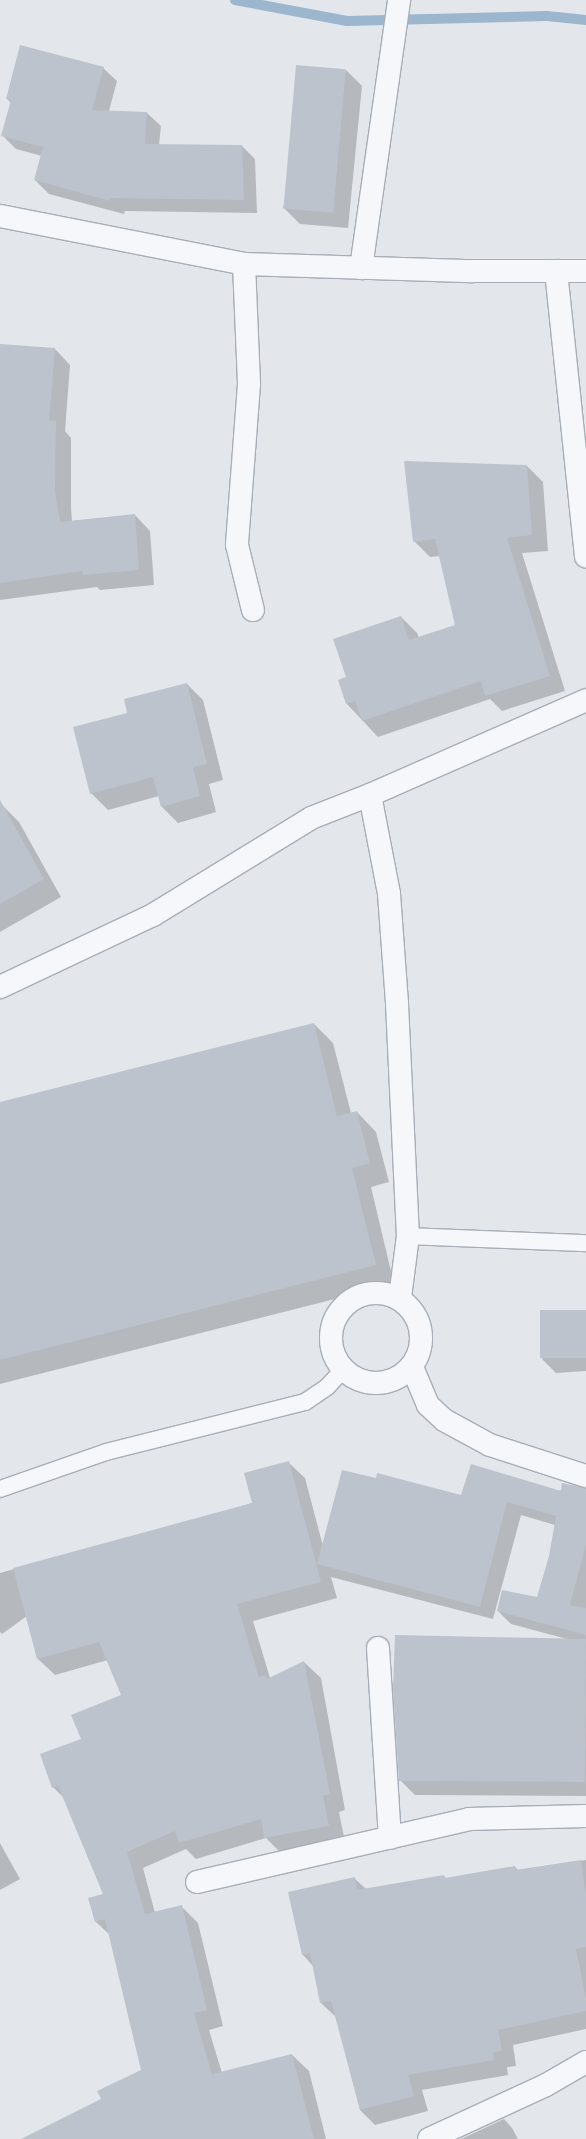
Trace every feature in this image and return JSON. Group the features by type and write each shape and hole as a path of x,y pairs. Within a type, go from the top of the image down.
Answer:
{"street":[{"path":"361,268 399,0"},
{"path":"0,216 244,264 361,268 586,271"},
{"path":"244,264 249,384 238,545 254,610"},
{"path":"556,271 586,556"},
{"path":"0,986 153,915 311,818 370,795 586,700"},
{"path":"370,795 389,894 397,1004 408,1236 400,1298"},
{"path":"375,1292 400,1298 417,1317 422,1342 412,1366 391,1381 378,1382 365,1382 343,1370 332,1346 334,1321 350,1300 375,1292"},
{"path":"412,1366 428,1405 444,1420 490,1445 586,1476"},
{"path":"378,1648 390,1838"},
{"path":"197,1882 469,1819 586,1816"},
{"path":"429,2139 546,2085 586,2062"}],"lane":[{"path":"408,1236 586,1243"},
{"path":"0,1489 106,1452 305,1402 327,1387 343,1370"}],"building":[{"path":"20,45 104,67 92,110 147,112 145,144 242,145 244,200 111,198 110,201 34,180 43,147 1,136 11,100 6,99"},
{"path":"296,65 346,69 333,213 283,208"},
{"path":"0,344 55,348 49,421 56,421 55,491 60,522 135,514 139,570 83,575 83,571 0,583"},
{"path":"404,461 527,465 532,535 507,538 550,676 485,696 481,681 362,721 355,701 346,704 338,680 346,677 333,639 401,616 409,640 455,625 435,539 413,542"},
{"path":"187,683 207,764 193,767 200,796 161,807 153,777 90,794 73,727 127,713 124,699"},
{"path":"0,800 44,879 0,904"},
{"path":"314,1023 337,1116 357,1111 370,1163 352,1168 376,1265 0,1360 0,1102"},
{"path":"540,1310 586,1310 586,1358 540,1358"},
{"path":"289,1461 321,1582 237,1604 259,1677 265,1675 267,1679 304,1661 330,1794 323,1796 329,1826 264,1838 261,1819 179,1843 175,1831 127,1852 145,1914 182,1905 207,2010 194,2013 212,2074 292,2054 314,2139 21,2139 101,2099 97,2091 141,2070 105,1919 95,1922 88,1898 103,1894 58,1786 52,1788 40,1754 81,1739 71,1715 121,1695 99,1642 37,1659 13,1568 252,1503 244,1473"},
{"path":"471,1464 561,1491 562,1483 586,1488 586,1544 570,1605 586,1608 586,1635 497,1611 502,1590 537,1597 549,1556 556,1516 507,1502 480,1607 317,1564 342,1470 376,1478 377,1473 461,1495"},
{"path":"395,1635 586,1639 585,1782 399,1781 393,1690"},
{"path":"581,1860 586,1895 586,1947 576,1949 586,1999 586,2011 498,2030 502,2051 493,2053 494,2060 408,2075 414,2096 360,2110 331,2001 320,2003 310,1953 302,1955 288,1892 355,1877 357,1890 444,1875 445,1878 515,1866 516,1870"}],"waterway":[{"path":"235,0 347,21 547,16 586,20"}]}
